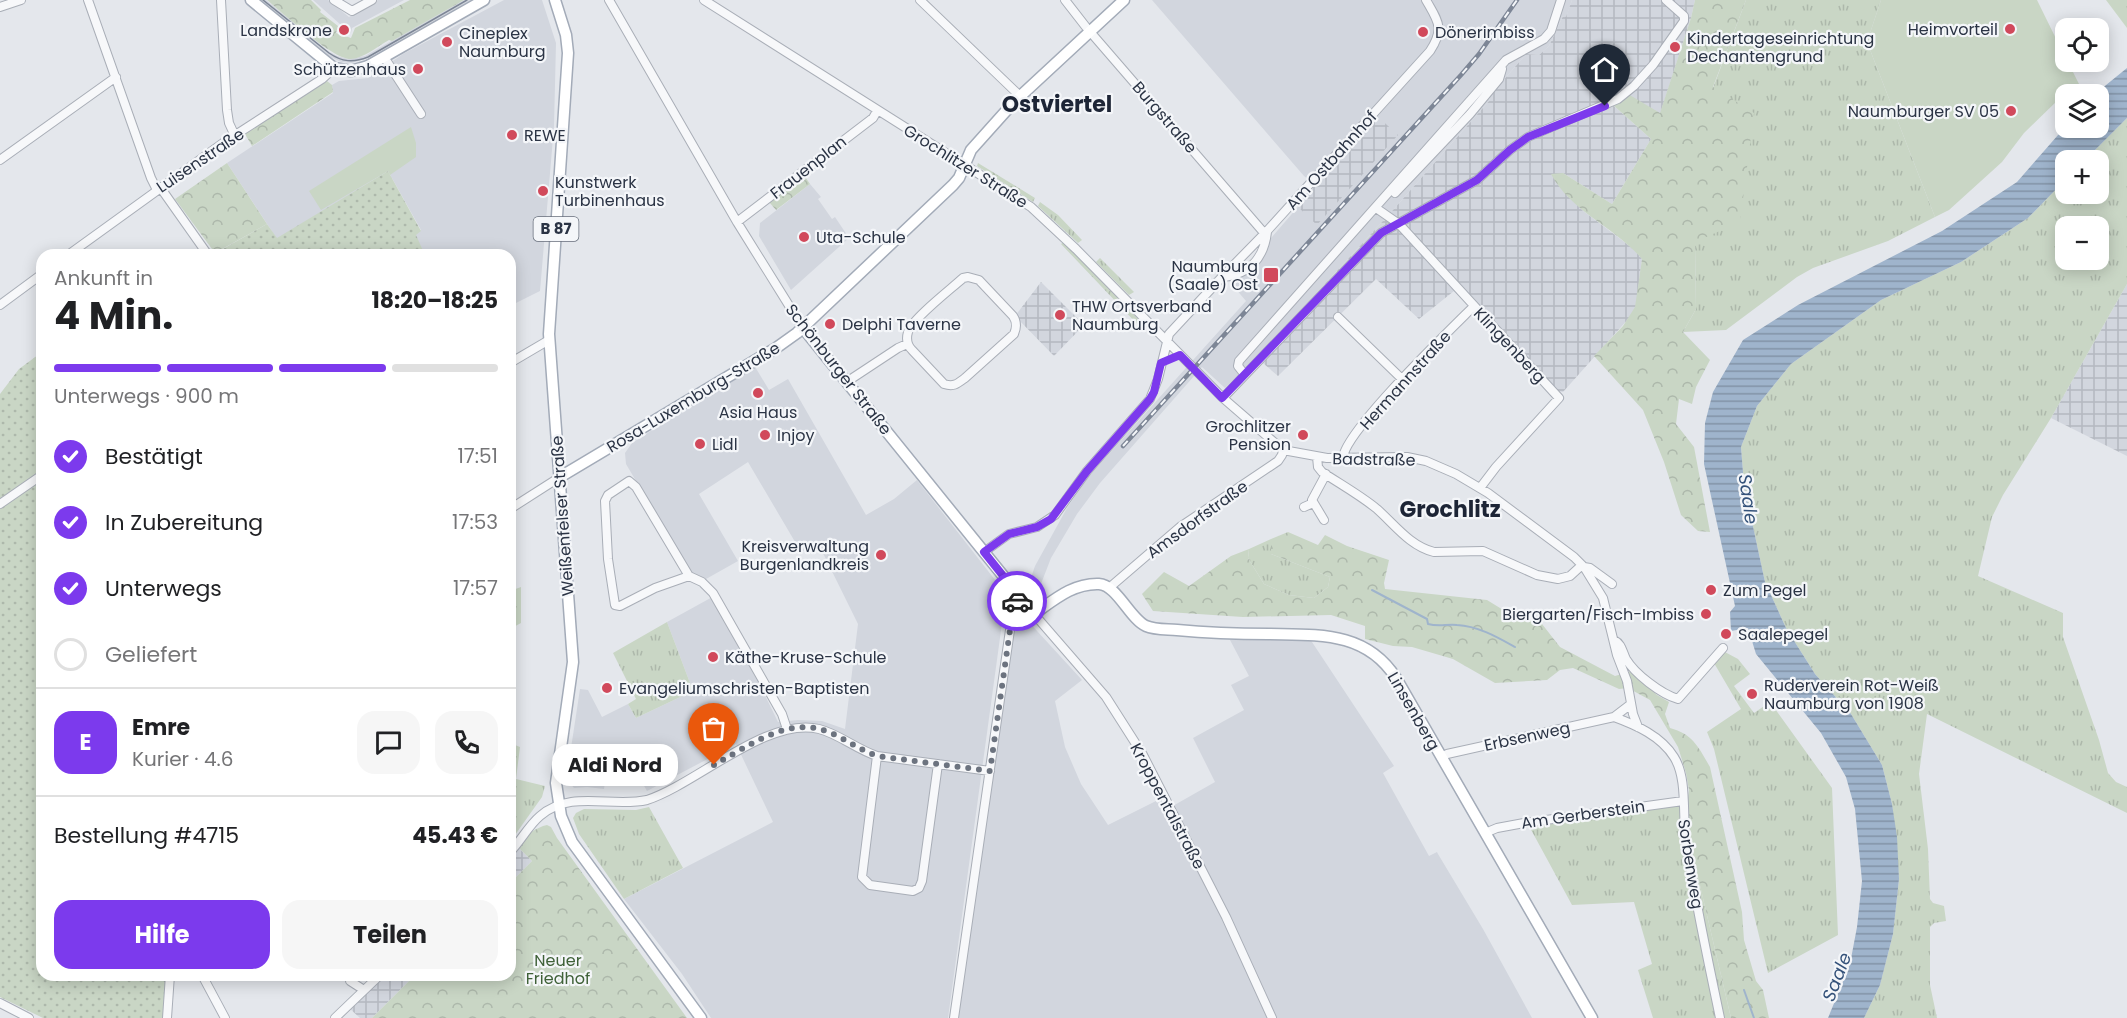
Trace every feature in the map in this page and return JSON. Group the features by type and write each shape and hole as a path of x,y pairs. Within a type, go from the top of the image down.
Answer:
{"main road":[{"path":"251,0 334,68 343,71 355,71 384,57 484,0"},
{"name":"Weißenfelser Straße","path":"555,0 566,35 568,53 549,340 573,662 557,776 559,805 563,822 572,842 701,1018"},
{"name":"Rosa-Luxemburg-Straße","path":"560,477 776,348 803,328 954,185 967,159 1020,96 1124,0"},
{"name":"Schönburger Straße","path":"803,328 1020,597"},
{"path":"1020,597 1034,614 1073,588 1098,584 1109,588"},
{"name":"Linsenberg","path":"1109,588 1148,627 1201,632 1328,635 1370,650 1378,656 1393,672 1592,1018"}],"street":[{"path":"0,7 21,0"},
{"path":"88,0 151,178 204,249"},
{"path":"221,0 227,110 229,123 235,136"},
{"path":"334,0 352,11 372,0"},
{"name":"Schönburger Straße","path":"609,0 737,222 803,328"},
{"name":"Grochlitzer Straße","path":"704,0 877,111 967,159 1023,200 1041,215 1222,398"},
{"path":"920,0 1020,96"},
{"name":"Burgstraße","path":"1065,0 1089,31 1266,233"},
{"name":"Am Ostbahnhof","path":"1166,341 1169,334 1222,277 1236,276 1252,265 1262,254 1266,233 1430,51 1440,27 1426,0"},
{"path":"1245,375 1238,366 1239,361 1503,64 1510,57 1544,39 1551,31 1561,0"},
{"path":"1222,398 1374,239 1477,180 1528,137 1605,106 1634,86 1653,65 1684,21 1684,16 1666,0"},
{"path":"384,57 421,114"},
{"name":"Luisenstraße","path":"76,249 159,188 322,79 334,68"},
{"path":"0,160 116,77"},
{"name":"Frauenplan","path":"737,222 873,118 877,111"},
{"name":"Klingenberg","path":"1376,208 1398,224 1559,398 1496,467 1480,488"},
{"path":"0,305 36,278"},
{"path":"963,278 979,280 1016,321 1017,328 1014,334 957,385 944,384 907,344 907,334 914,322 963,278"},
{"name":"Hermannstraße","path":"1342,458 1348,443 1402,379 1474,306"},
{"path":"1338,317 1402,379"},
{"path":"516,359 549,340"},
{"path":"984,552 1009,534 1037,527 1051,519 1087,471 1150,399 1154,392 1166,341"},
{"path":"848,381 907,344"},
{"path":"1161,363 1180,355"},
{"name":"Badstraße","path":"1222,398 1282,450 1317,457 1420,459 1449,471 1480,488 1568,551 1583,566 1603,598 1613,640 1618,641 1632,667 1663,693 1678,699 1723,648"},
{"name":"Amsdorfstraße","path":"1109,588 1180,527 1278,461 1282,450"},
{"path":"1317,457 1318,467 1326,474 1367,502 1408,538 1426,550 1434,552 1483,551 1530,572 1554,579 1570,576 1583,566"},
{"path":"1324,520 1308,505 1326,474"},
{"path":"516,505 560,477"},
{"path":"0,504 36,479"},
{"path":"689,576 656,588 620,606 615,605 608,559 605,501 608,495 629,482 633,483 689,576 702,582 713,592 782,714 787,729"},
{"name":"Badstraße","path":"1583,566 1590,567 1612,584"},
{"path":"954,1018 1013,609 1020,597"},
{"name":"Kroppentalstraße","path":"1034,614 1106,697 1143,755 1226,917 1272,1018"},
{"path":"1613,640 1627,681 1638,728"},
{"path":"1614,717 1631,704"},
{"name":"Erbsenweg","path":"1441,757 1614,717"},
{"name":"Sorbenweg","path":"1614,717 1660,741 1675,758 1681,776 1686,845 1720,1018"},
{"path":"516,845 538,818 559,805 585,800 627,803 647,800 764,738 787,729 817,728 830,732 864,752 877,756 990,771"},
{"path":"877,756 862,877 870,885 913,891 921,885 938,764"},
{"name":"Am Gerberstein","path":"1485,833 1497,828 1524,823 1683,801"},
{"path":"167,1018 170,981"},
{"path":"205,981 225,1018"},
{"path":"354,981 364,990"},
{"path":"335,1018 374,981"},
{"path":"0,1003 29,1018"}],"shaded area":[{"path":"260,0 266,0 328,51 348,59 365,56 464,0 471,0 370,57 352,63 341,62 331,57"},
{"path":"313,0 328,0 349,17 378,0 404,0 352,28 351,33 345,35 339,32 341,25"},
{"path":"504,0 542,0 556,43 554,126 540,291 516,303 516,249 422,249 415,235 421,230 388,171 277,239 227,163 333,93 332,85 339,81 368,78 403,54"},
{"path":"1152,0 1572,0 1566,18 1563,16 1549,46 1539,55 1526,54 1490,96 1489,101 1393,210 1257,358 1225,388 1202,367 1100,483 1077,514 1051,558 1027,620 1082,680 1055,701 1065,747 1081,784 1108,825 1158,800 1171,807 1215,782 1193,738 1244,710 1231,685 1249,676 1230,640 1310,639 1394,766 1383,773 1429,856 1437,852 1532,1018 958,1018 1010,653 1017,619 1035,566 1067,508 1089,476 1246,301 1229,281 1258,253 1316,186 1304,176"},
{"path":"1572,0 1695,0 1660,114 1614,106 1651,139 1612,204 1563,173 1582,210 1635,250 1642,259 1636,307 1630,317 1563,392 1555,391 1454,291 1419,319 1376,279 1278,376 1257,358 1393,210 1489,101 1490,96 1526,54 1539,55 1549,46 1563,16 1566,17"},
{"path":"1375,114 1398,135 1317,225 1297,206"},
{"name":"Uta-Schule","path":"810,184 821,197 818,199 832,219 835,217 849,238 791,290 759,236 760,223"},
{"name":"THW Ortsverband Naumburg","path":"1041,282 1084,325 1054,356 1015,316"},
{"path":"2127,284 2127,456 2051,418"},
{"path":"754,365 769,390 788,379 866,515 894,499 917,480 1006,594 948,1018 711,1018 682,974 624,899 773,822 736,744 647,791 623,749 610,750 604,789 574,788 569,782 568,768 580,689 588,690 602,717 628,704 636,718 693,691 667,622 716,595 778,722 822,721 845,729 858,624 818,543 801,552 748,462 699,494 738,561 706,579 689,571 626,464 625,453 632,443"},
{"path":"518,847 532,861 516,877 516,849"},
{"path":"378,981 409,981 372,1018 360,1018 349,1008"}],"green space":[{"path":"267,0 311,0 321,10 320,12 338,26 336,33 351,38 355,28 410,0 464,0 392,41 389,40 366,54 351,59 321,44"},
{"path":"1695,0 1746,0 1713,87 1754,113 1740,222 1695,242 1696,309 1683,332 1710,360 1696,387 1692,404 1679,399 1676,424 1694,447 1710,532 1698,531 1681,515 1664,462 1643,410 1594,356 1623,326 1635,307 1642,259 1570,199 1551,174 1563,173 1612,204 1651,139 1613,105 1628,94 1660,113"},
{"path":"1746,0 1881,0 1867,42 1935,217 1888,241 1813,268 1797,277 1726,330 1683,332 1696,309 1695,242 1713,88"},
{"path":"1881,0 2037,0 2055,37 2055,72 2073,72 2079,84 2055,84 2055,103 2024,133 2002,162 1949,210 1935,217 1867,42"},
{"path":"2106,0 2127,0 2127,28"},
{"path":"327,81 332,85 333,92 252,146 245,134"},
{"path":"2127,118 2127,284 2051,418 2003,495 1992,517 1978,576 2063,613 2063,637 2099,740 2108,773 2116,782 2127,787 2127,813 1927,714 1919,774 1928,849 1930,899 1933,903 1944,906 1946,921 1934,923 1930,927 1930,985 1937,1018 1864,1018 1880,985 1893,934 1899,879 1892,804 1882,765 1851,714 1815,674 1786,628 1765,582 1744,485 1741,447 1757,406 1791,364 1881,300 1961,262 2028,218 2055,190 2055,204 2109,204 2109,150 2095,150"},
{"path":"411,127 416,143 416,157 390,175 388,171 321,210 309,191"},
{"path":"227,163 267,224 222,249 212,249 175,199"},
{"path":"978,163 1035,198 1033,202 977,166"},
{"path":"388,171 421,231 416,235 422,249 223,249 267,224 277,238"},
{"path":"804,175 810,184 776,210 769,202"},
{"path":"1040,202 1058,215 1082,240 1078,243 1038,206"},
{"path":"1064,242 1142,323 1139,326 1061,244"},
{"path":"1100,258 1134,292 1129,295 1096,262"},
{"path":"36,356 36,981 168,981 164,1018 43,1018 0,997 0,394 19,369"},
{"path":"1288,532 1318,545 1325,535 1347,546 1389,560 1384,583 1385,589 1487,600 1513,616 1542,624 1560,647 1615,676 1632,671 1657,695 1669,702 1665,714 1670,728 1690,738 1710,767 1742,912 1744,940 1756,981 1763,990 1769,1018 1731,1018 1692,851 1686,773 1678,747 1650,700 1628,688 1619,689 1573,668 1560,670 1547,680 1495,683 1453,659 1412,647 1393,646 1365,639 1365,626 1331,615 1243,617 1153,611 1142,594 1164,572 1189,586 1231,556 1249,549 1248,558 1264,584 1289,595 1314,598 1328,587 1330,577 1271,554 1271,539"},
{"path":"1271,539 1271,554 1330,577 1328,587 1314,598 1289,595 1264,584 1248,558 1249,549"},
{"path":"521,587 521,623 516,626 516,589"},
{"path":"667,622 693,691 636,718 628,704 636,699 613,653"},
{"path":"1723,651 1738,659 1750,674 1734,686 1754,713 1770,702 1832,788 1838,935 1768,973 1714,749 1707,732 1741,709 1714,663"},
{"path":"516,745 520,747 516,779"},
{"path":"516,779 545,786 542,797 516,834"},
{"path":"1687,805 1692,851 1731,1018 1653,1018 1638,970 1652,964 1634,902 1572,905 1529,826"},
{"path":"649,807 683,868 624,899 579,834 573,818 576,813 584,809 636,810"},
{"name":"Neuer Friedhof","path":"547,825 551,827 687,1018 372,1018 409,981 516,981 516,877 532,861 518,847 522,840"}],"water":[{"path":"2127,68 2127,118 2109,136 2109,84"},
{"path":"2055,138 2107,138 2095,150 2055,150 2055,190 2028,218 1961,262 1881,300 1791,364 1757,406 1741,447 1744,485 1765,582 1786,628 1815,674 1851,714 1882,765 1892,804 1897,837 1899,879 1893,934 1880,985 1864,1018 1828,1018 1850,964 1857,927 1862,881 1855,809 1846,777 1821,733 1756,654 1748,628 1731,631 1730,612 1735,606 1704,464 1705,423 1713,392 1743,340 1798,305 1942,231 2017,182"}],"waterway":[{"path":"1372,590 1427,619 1428,624 1472,627 1515,647"},
{"path":"1744,990 1754,1018"}],"tram line":[{"path":"263,0 329,53 343,60 352,61 368,57 467,0"}],"railway":[{"path":"1123,446 1461,75 1479,54 1517,0"}],"way so far":[{"path":"714,765 778,731 804,727 830,732 864,752 877,756 990,771 1013,609 1017,601"}],"place":[{"name":"Heimvorteil","path":"2010,29"},
{"name":"Landskrone","path":"344,30"},
{"name":"Dönerimbiss","path":"1423,32"},
{"name":"Cineplex Naumburg","path":"447,42"},
{"name":"Kindertageseinrichtung Dechantengrund","path":"1675,47"},
{"name":"Schützenhaus","path":"418,69"},
{"name":"Naumburger SV 05","path":"2011,111"},
{"name":"REWE","path":"512,135"},
{"name":"Kunstwerk Turbinenhaus","path":"543,191"},
{"name":"Uta-Schule","path":"804,237"},
{"name":"Naumburg (Saale) Ost","path":"1271,275"},
{"name":"THW Ortsverband Naumburg","path":"1060,315"},
{"name":"Delphi Taverne","path":"830,324"},
{"name":"Asia Haus","path":"758,393"},
{"name":"Injoy","path":"765,435"},
{"name":"Grochlitzer Pension","path":"1303,435"},
{"name":"Lidl","path":"700,444"},
{"name":"Kreisverwaltung Burgenlandkreis","path":"881,555"},
{"name":"Zum Pegel","path":"1711,590"},
{"name":"Biergarten/Fisch-Imbiss","path":"1706,614"},
{"name":"Saalepegel","path":"1726,634"},
{"name":"Käthe-Kruse-Schule","path":"713,657"},
{"name":"Evangeliumschristen-Baptisten","path":"607,688"},
{"name":"Ruderverein Rot-Weiß Naumburg von 1908","path":"1752,694"},
{"name":"Aldi Nord","path":"714,765"}],"district":[{"name":"Ostviertel","path":"1057,104"},
{"name":"Grochlitz","path":"1450,509"}],"route":[{"path":"1017,601 1020,597 984,552 1009,534 1032,529 1051,519 1087,471 1150,399 1158,379 1161,363 1180,355 1222,398 1381,233 1477,180 1528,137 1605,106"}],"water label":[{"name":"Saale","path":"1748,499"},
{"name":"Saale","path":"1837,977"}]}
